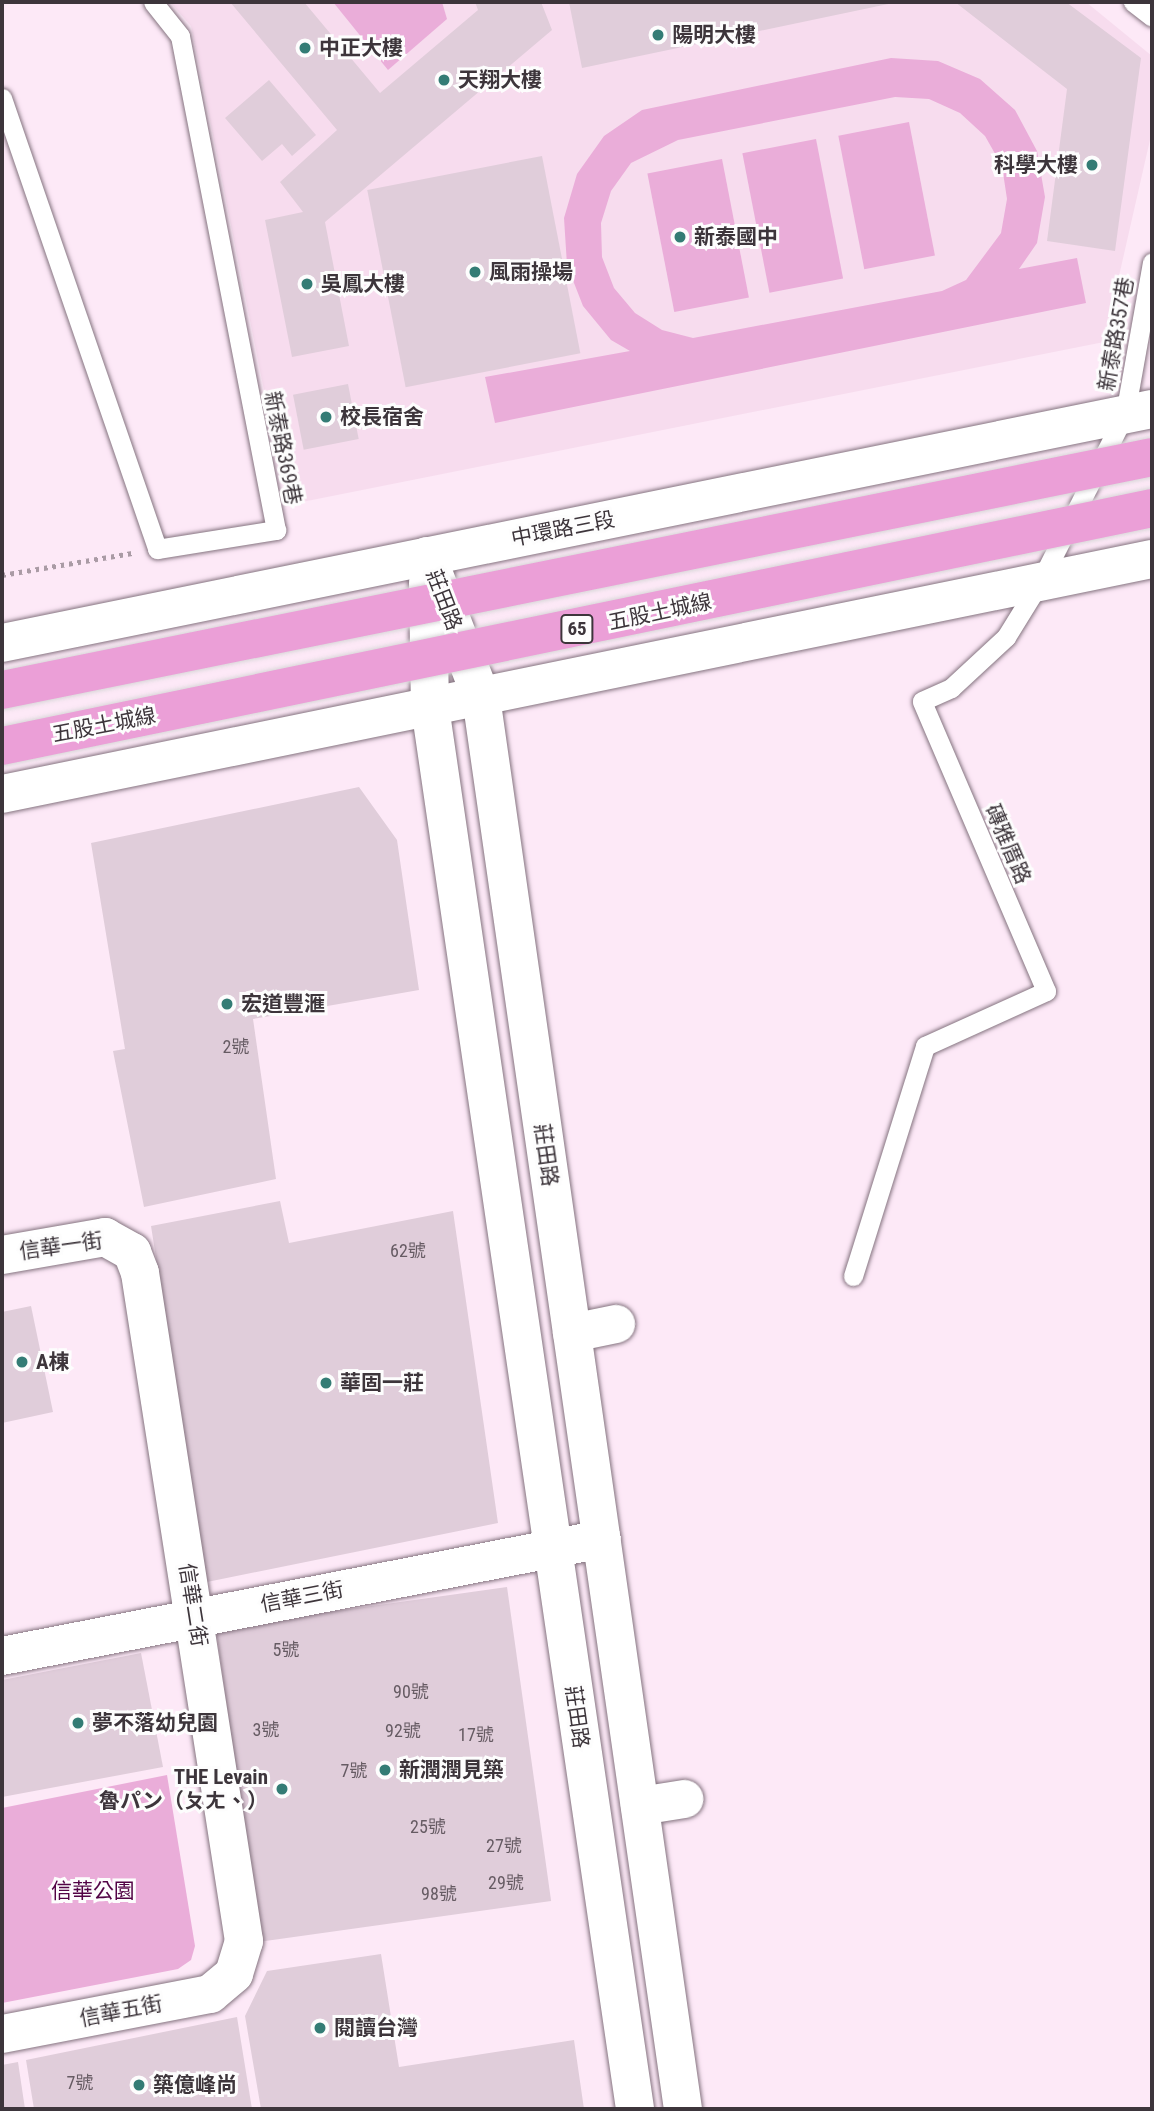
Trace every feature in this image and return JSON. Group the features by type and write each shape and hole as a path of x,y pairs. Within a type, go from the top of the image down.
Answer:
{"highway":[{"path":"2,690 1152,457"},
{"name":"五股土城線","path":"2,746 1152,508"}],"street":[{"name":"中環路三段","path":"2,643 1138,412"},
{"name":"莊田路","path":"427,556 481,697 683,2109"},
{"name":"莊田路","path":"427,556 430,707 635,2109"},
{"path":"2,794 1152,559"},
{"name":"信華一街","path":"2,1255 83,1239 119,1242"},
{"name":"信華二街","path":"119,1242 140,1273 195,1618 244,1941 234,1974"},
{"path":"572,1333 616,1324"},
{"name":"信華三街","path":"2,1656 602,1539"},
{"path":"640,1806 684,1799"},
{"name":"信華五街","path":"2,2034 210,1994 234,1974"}],"lane":[{"name":"新泰路369巷","path":"153,2 180,36 276,530 157,549"},
{"path":"1133,2 1152,17"},
{"path":"2,98 157,549"},
{"name":"新泰路357巷","path":"1138,412 1152,262"},
{"name":"磚雅厝路","path":"853,1276 925,1046 1046,991 922,701 951,688 1006,637 1138,412"}],"path":[{"path":"2,575 157,549"}],"shaded area":[{"name":"新泰國中","path":"170,2 1086,2 1152,56 1152,131 1104,342 287,505 191,26"}],"green space":[{"path":"333,2 442,2 447,19 388,70"},
{"path":"891,58 938,61 980,79 1015,110 1037,151 1045,197 1037,243 1019,269 1077,258 1086,303 495,423 485,377 630,351 611,340 583,306 567,265 564,218 577,174 604,136 642,110","holes":["895,97 929,99 960,113 985,136 1002,166 1007,199 1001,233 966,280 942,291 693,338 662,330 635,313 614,288 602,257 601,223 611,191 631,163 678,140"]},
{"path":"909,122 935,256 864,269 838,136"},
{"path":"816,139 843,278 769,293 742,153"},
{"path":"722,159 749,297 674,312 647,174"},
{"name":"信華公園","path":"167,1775 195,1946 191,1960 178,1969 2,2003 2,1808"}],"building":[{"path":"230,2 304,2 380,93 478,10 475,2 541,2 552,30 325,222 349,346 292,357 265,220 303,212 280,182 337,130"},
{"name":"陽明大樓","path":"569,2 893,2 893,3 582,68"},
{"name":"科學大樓","path":"955,2 1066,2 1141,58 1115,251 1047,241 1067,89"},
{"path":"269,80 316,135 292,156 282,144 262,161 225,118"},
{"name":"風雨操場","path":"542,156 580,353 406,387 367,190"},
{"name":"校長宿舍","path":"348,384 359,439 304,450 293,395"},
{"name":"宏道豐滙","path":"359,787 397,840 419,990 253,1019 276,1179 144,1207 113,1051 125,1049 91,843"},
{"name":"華固一莊","path":"280,1201 289,1243 453,1211 498,1523 207,1582 151,1226"},
{"name":"A棟","path":"31,1306 53,1412 2,1423 2,1312"},
{"name":"新潤潤見築","path":"507,1587 551,1901 260,1942 216,1628"},
{"name":"夢不落幼兒園","path":"141,1653 163,1767 2,1797 2,1680"},
{"name":"閱讀台灣","path":"381,1954 399,2067 574,2040 584,2109 261,2109 245,2016 267,1971"},
{"name":"築億峰尚","path":"237,2017 252,2109 34,2109 26,2060"},
{"path":"18,2062 25,2109 2,2109 2,2065"}],"place":[{"name":"陽明大樓","path":"658,35"},
{"name":"中正大樓","path":"305,48"},
{"name":"天翔大樓","path":"444,80"},
{"name":"科學大樓","path":"1092,165"},
{"name":"新泰國中","path":"680,237"},
{"name":"風雨操場","path":"475,272"},
{"name":"吳鳳大樓","path":"307,284"},
{"name":"校長宿舍","path":"326,417"},
{"name":"宏道豐滙","path":"227,1004"},
{"name":"A棟","path":"22,1362"},
{"name":"華固一莊","path":"326,1383"},
{"name":"夢不落幼兒園","path":"78,1723"},
{"name":"新潤潤見築","path":"385,1770"},
{"name":"THE Levain 魯パン（ㄆㄤ、）","path":"282,1789"},
{"name":"閱讀台灣","path":"320,2028"},
{"name":"築億峰尚","path":"139,2085"}]}
